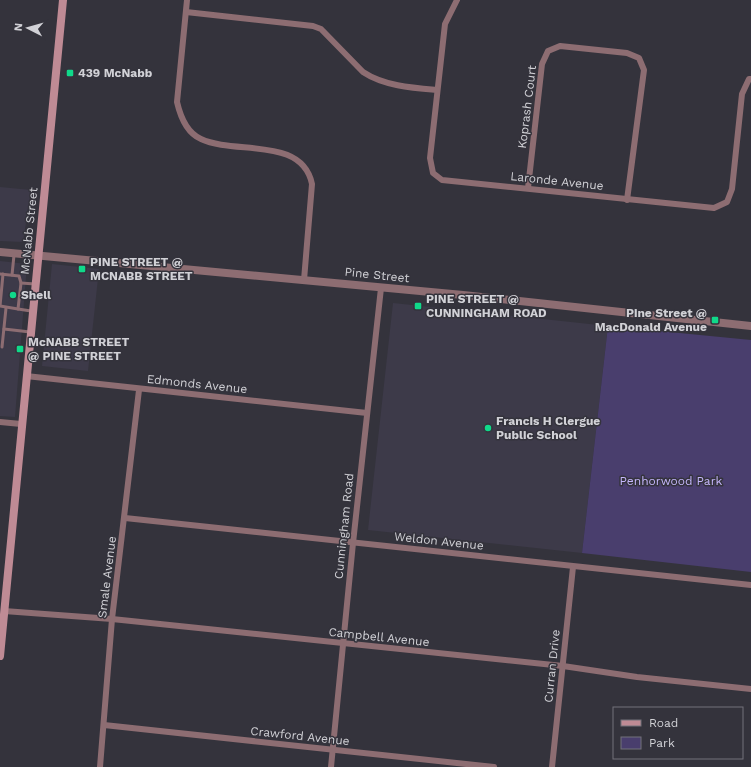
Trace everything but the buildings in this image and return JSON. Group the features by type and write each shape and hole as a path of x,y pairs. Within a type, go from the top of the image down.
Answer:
{"main road":[{"name":"McNabb Street","path":"0,656 21,424 39,255 63,0"}],"street":[{"path":"187,0 177,102 180,116 187,126 200,139 220,145 272,150 292,156 301,163 309,173 312,184 304,280"},
{"name":"Laronde Avenue","path":"457,0 445,24 430,158 433,173 442,180 714,208 727,202 732,189 742,94 749,79 751,79"},
{"path":"186,12 321,28 363,72 371,77 414,88 437,90"},
{"name":"Koprash Court","path":"528,188 542,64 548,51 560,46 627,53 639,58 644,70 627,200"},
{"name":"Pine Street","path":"0,252 463,295 751,326"},
{"name":"Cunningham Road","path":"331,767 353,543 381,288"},
{"name":"Edmonds Avenue","path":"26,376 139,390 367,413"},
{"name":"Smale Avenue","path":"100,767 112,619 139,390"},
{"path":"0,422 21,424"},
{"name":"Weldon Avenue","path":"125,518 751,585"},
{"name":"Curran Drive","path":"552,767 573,567"},
{"name":"Campbell Avenue","path":"4,611 112,619 343,645 563,666 637,677 751,689"},
{"name":"Crawford Avenue","path":"104,725 494,767"}],"lane":[{"path":"12,275 14,253"},
{"path":"18,309 20,283 19,276 2,274 0,306 6,308 33,311"},
{"path":"20,283 36,284"},
{"path":"2,347 6,308"},
{"path":"4,329 31,332"}],"shaded area":[{"path":"0,187 31,190 23,242 0,241"},
{"path":"0,261 27,264 15,417 0,416"},
{"path":"52,264 99,269 88,371 42,366"},
{"name":"Francis H Clergue Public School","path":"393,303 608,326 582,553 368,530"}],"green space":[{"name":"Penhorwood Park","path":"608,326 751,340 751,572 582,553"}],"place":[{"name":"439 McNabb","path":"70,73"},
{"name":"PINE STREET @ MCNABB STREET","path":"82,269"},
{"name":"Shell","path":"13,295"},
{"name":"PINE STREET @ CUNNINGHAM ROAD","path":"418,306"},
{"name":"Pine Street @ MacDonald Avenue","path":"715,320"},
{"name":"McNABB STREET @ PINE STREET","path":"20,349"},
{"name":"Francis H Clergue Public School","path":"488,428"}]}
